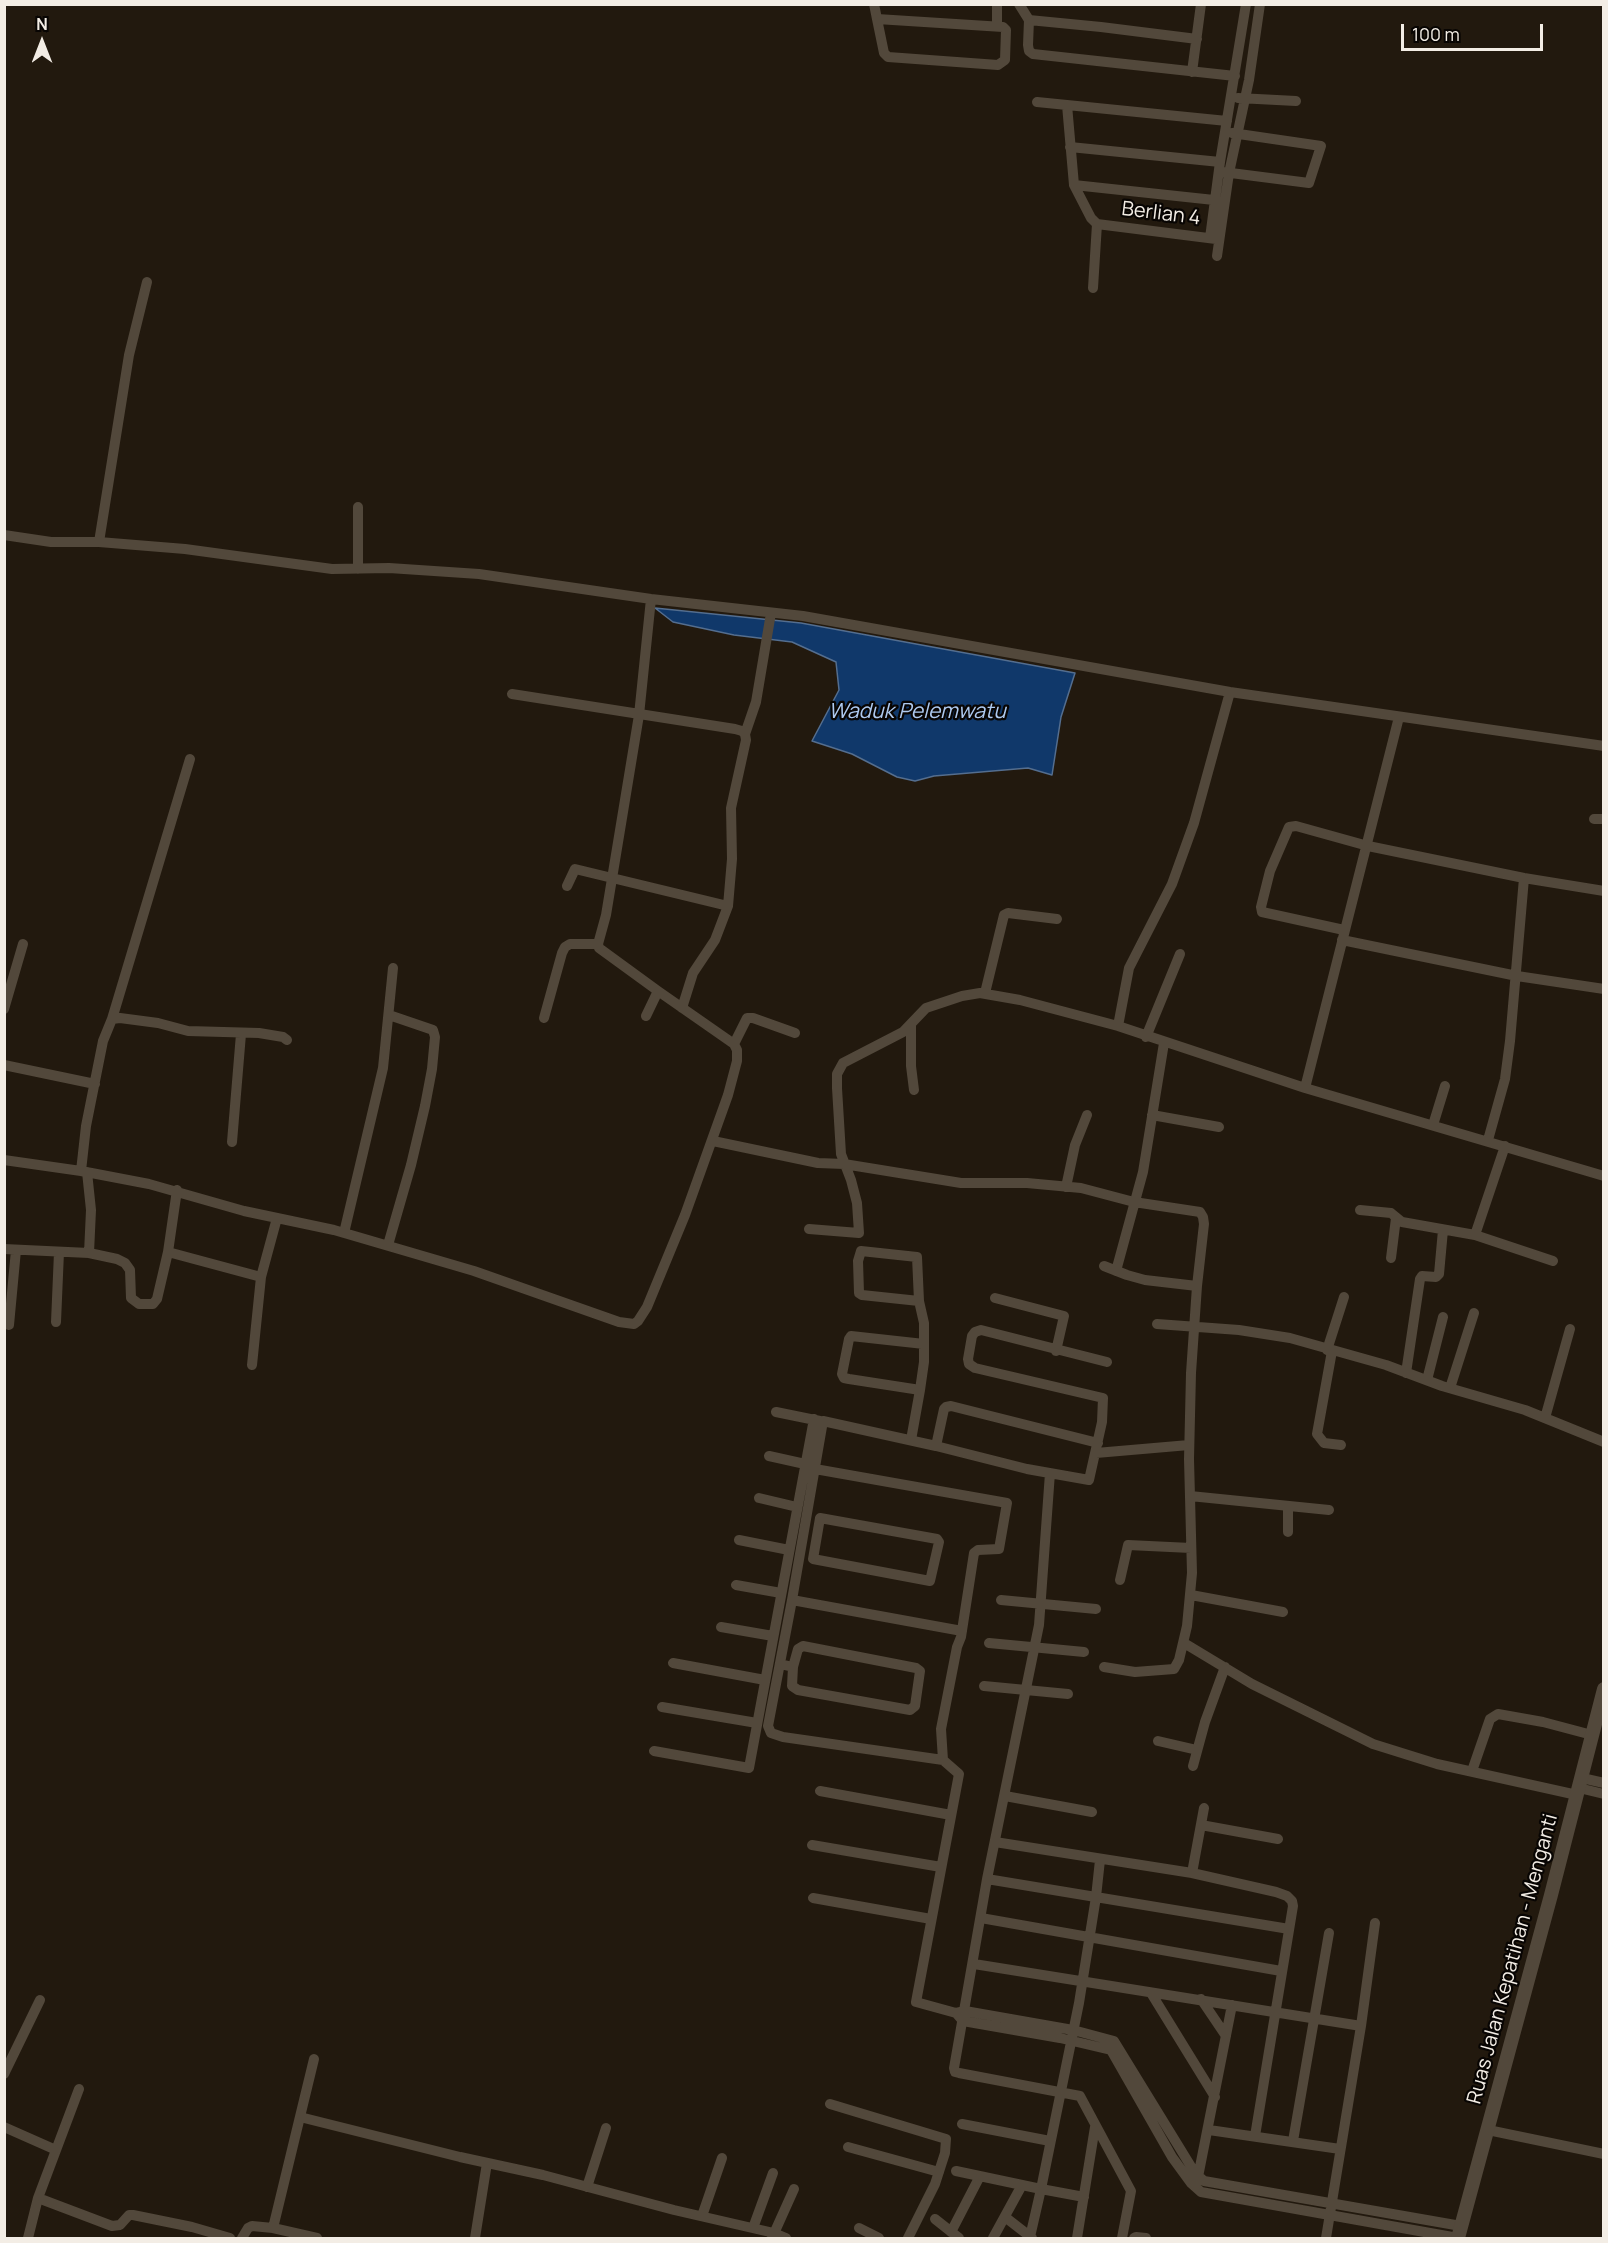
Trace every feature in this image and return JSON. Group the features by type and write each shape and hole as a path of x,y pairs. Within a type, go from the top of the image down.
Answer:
{"main road":[{"name":"Ruas Jalan Kepatihan - Menganti","path":"1459,2234 1604,1689"}],"street":[{"path":"874,4 877,19 884,53 888,57 904,60 998,65 1005,60 1006,30 1003,27 877,19"},
{"path":"997,4 997,27"},
{"path":"1019,4 1029,20 1028,45 1029,51 1033,54 1235,76"},
{"path":"1192,72 1201,4"},
{"path":"1231,133 1227,121 1246,4"},
{"path":"1217,256 1214,200 1231,133 1249,80 1260,4"},
{"path":"1029,20 1197,39"},
{"path":"1243,21 1257,22"},
{"path":"1232,98 1296,101"},
{"path":"1037,102 1227,121"},
{"path":"1067,105 1074,184 1091,218 1097,224 1093,288"},
{"path":"1070,147 1309,183 1321,146 1231,133"},
{"path":"1215,239 1222,169"},
{"path":"1074,184 1214,200"},
{"name":"Berlian 4","path":"1097,224 1215,239"},
{"path":"99,542 129,355 147,282"},
{"path":"358,507 358,569"},
{"path":"4,536 51,542 99,542 185,549 336,569 389,568 479,574 651,599 814,618 1230,692 1604,746"},
{"path":"4,1160 84,1171 177,1190 244,1211 388,1245 511,1283 608,1319 634,1324 638,1321 647,1307 686,1215 735,1075 737,1050 734,1044 599,948 598,944 613,877 639,715 651,599"},
{"path":"682,1008 693,973 715,940 728,906 732,859 731,808 746,740 745,734 756,702 771,613"},
{"path":"1118,1026 1129,969 1175,874 1194,823 1230,692"},
{"path":"512,694 735,729 745,734"},
{"path":"1305,1088 1399,717"},
{"path":"89,1253 91,1210 84,1171 86,1126 103,1041 112,1019 190,759"},
{"path":"1604,891 1524,878 1368,846 1292,826 1288,827 1268,880 1261,907 1264,914 1343,935 1517,976 1604,990"},
{"path":"567,886 575,868 728,906"},
{"path":"1488,1140 1505,1078 1517,976 1524,878"},
{"path":"985,993 1004,915 1008,913 1057,919"},
{"path":"4,1009 23,944"},
{"path":"544,1018 565,947 570,944 598,944"},
{"path":"1146,1037 1180,954"},
{"path":"344,1233 383,1068 393,968"},
{"path":"646,1016 658,991"},
{"path":"809,1229 859,1233 857,1203 841,1154 837,1074 843,1063 892,1039 911,1025 926,1008 962,996 985,993 1118,1026 1305,1088 1604,1176"},
{"path":"388,1245 411,1166 425,1106 435,1036 433,1030 389,1015"},
{"path":"734,1044 747,1018 795,1033"},
{"path":"112,1019 158,1023 188,1031 259,1033 283,1037 287,1040"},
{"path":"911,1025 911,1066 914,1090"},
{"path":"232,1142 241,1034"},
{"path":"1116,1271 1143,1172 1164,1043"},
{"path":"4,1065 95,1084"},
{"path":"1432,1125 1445,1086"},
{"path":"1066,1187 1075,1144 1087,1115"},
{"path":"1152,1115 1219,1127"},
{"path":"713,1141 818,1163 844,1164 961,1183 1027,1183 1080,1188 1134,1202 1200,1212 1204,1224 1194,1326 1189,1445 1191,1595 1184,1643 1177,1666 1171,1670 1135,1672 1104,1667"},
{"path":"1474,1235 1505,1146"},
{"path":"4,1249 89,1253 113,1258 125,1263 130,1275 131,1298 134,1302 145,1305 153,1304 158,1299 168,1252 177,1190"},
{"path":"1360,1210 1391,1213 1402,1222 1474,1235 1553,1261"},
{"path":"252,1365 261,1277 277,1218"},
{"path":"1391,1258 1396,1218"},
{"path":"1406,1373 1420,1279 1422,1276 1436,1277 1439,1274 1443,1230"},
{"path":"9,1325 16,1250"},
{"path":"914,1441 924,1344 917,1257 861,1251 858,1261 859,1293 919,1300"},
{"path":"56,1322 59,1252"},
{"path":"168,1252 261,1277"},
{"path":"1104,1266 1145,1280 1197,1286"},
{"path":"1341,1445 1324,1443 1317,1434 1330,1350 1344,1297"},
{"path":"995,1298 1064,1316 1056,1351"},
{"path":"1450,1388 1474,1312"},
{"path":"1427,1380 1443,1317"},
{"path":"1157,1324 1239,1330 1290,1338 1545,1418 1604,1442"},
{"path":"1545,1418 1570,1329"},
{"path":"776,1412 1089,1480 1102,1422 1103,1398 975,1368 969,1365 968,1359 972,1335 981,1330 1056,1351 1107,1362"},
{"path":"920,1390 844,1378 842,1374 851,1335 924,1344"},
{"path":"935,1445 944,1409 951,1406 1097,1448 1189,1445"},
{"path":"819,1420 810,1467 804,1536 768,1726 769,1731 776,1736 943,1760 959,1774 916,2002 957,2014 1072,2035 1108,2038 1118,2044 1197,2183 1459,2234"},
{"path":"769,1456 810,1467 1007,1503 999,1549 978,1550 974,1553 962,1630 941,1730 943,1760"},
{"path":"654,1751 749,1768 797,1507 810,1467"},
{"path":"1050,1473 1042,1604 1035,1648 987,1879 974,1964 957,2014 954,2068 955,2072 1079,2095 1131,2191 1122,2238"},
{"path":"1190,1496 1329,1510"},
{"path":"759,1498 797,1507"},
{"path":"1288,1506 1288,1532"},
{"path":"822,1518 937,1539 939,1542 930,1581 816,1561 813,1557 816,1538 819,1520 822,1518"},
{"path":"804,1536 816,1538"},
{"path":"739,1540 789,1550"},
{"path":"1120,1580 1128,1545 1191,1548"},
{"path":"736,1585 781,1593"},
{"path":"1191,1595 1283,1612"},
{"path":"792,1600 962,1630"},
{"path":"1001,1600 1096,1608"},
{"path":"721,1627 773,1636"},
{"path":"990,1643 1084,1652"},
{"path":"1184,1643 1252,1684 1373,1744 1472,1772 1579,1787 1604,1794"},
{"path":"803,1646 916,1668 920,1671 915,1706 910,1710 798,1690 792,1686 794,1667 798,1649 803,1646"},
{"path":"673,1663 765,1680"},
{"path":"780,1664 794,1667"},
{"path":"1193,1766 1225,1667"},
{"path":"984,1686 1068,1694"},
{"path":"662,1707 757,1723"},
{"path":"1472,1772 1490,1719 1498,1714 1543,1722 1592,1735"},
{"path":"1158,1741 1197,1750"},
{"path":"1579,1787 1604,1783"},
{"path":"820,1791 951,1815"},
{"path":"1005,1796 1092,1812"},
{"path":"1192,1873 1204,1808"},
{"path":"1201,1826 1278,1839"},
{"path":"995,1842 1192,1873 1276,1892 1287,1896 1292,1901 1255,2136"},
{"path":"812,1845 941,1867"},
{"path":"1005,2217 1031,2238 1082,1981 1100,1860"},
{"path":"987,1879 1289,1929"},
{"path":"813,1898 932,1919"},
{"path":"981,1918 1089,1939 1281,1971"},
{"path":"1326,2238 1361,2026 1375,1923"},
{"path":"1293,2142 1329,1933"},
{"path":"974,1964 1361,2026"},
{"path":"1151,1993 1215,2097"},
{"path":"4,2074 40,2000"},
{"path":"1202,2000 1226,2036"},
{"path":"1197,2183 1232,2005"},
{"path":"273,2228 314,2059"},
{"path":"28,2238 38,2198 79,2089"},
{"path":"830,2104 944,2137 947,2140 935,2184 908,2238"},
{"path":"300,2117 786,2238"},
{"path":"962,2124 1050,2141"},
{"path":"4,2127 56,2150"},
{"path":"1077,2238 1095,2127"},
{"path":"587,2187 606,2128"},
{"path":"1209,2130 1340,2149"},
{"path":"1488,2130 1604,2154"},
{"path":"848,2147 939,2172"},
{"path":"702,2216 722,2158"},
{"path":"475,2238 488,2163"},
{"path":"956,2171 1084,2197"},
{"path":"753,2228 773,2173"},
{"path":"935,2219 955,2235 980,2176"},
{"path":"993,2238 1022,2185"},
{"path":"773,2236 794,2190"},
{"path":"38,2198 112,2226 120,2225 133,2215 192,2227 230,2238"},
{"path":"242,2238 252,2226 273,2228 317,2238"},
{"path":"864,2233 879,2238"},
{"path":"1134,2238 1146,2238"}],"water":[{"name":"Waduk Pelemwatu","path":"655,608 801,623 1075,673 1061,717 1052,775 1028,768 934,776 915,781 897,777 852,754 812,741 839,690 836,662 792,642 734,635 673,622"}]}
